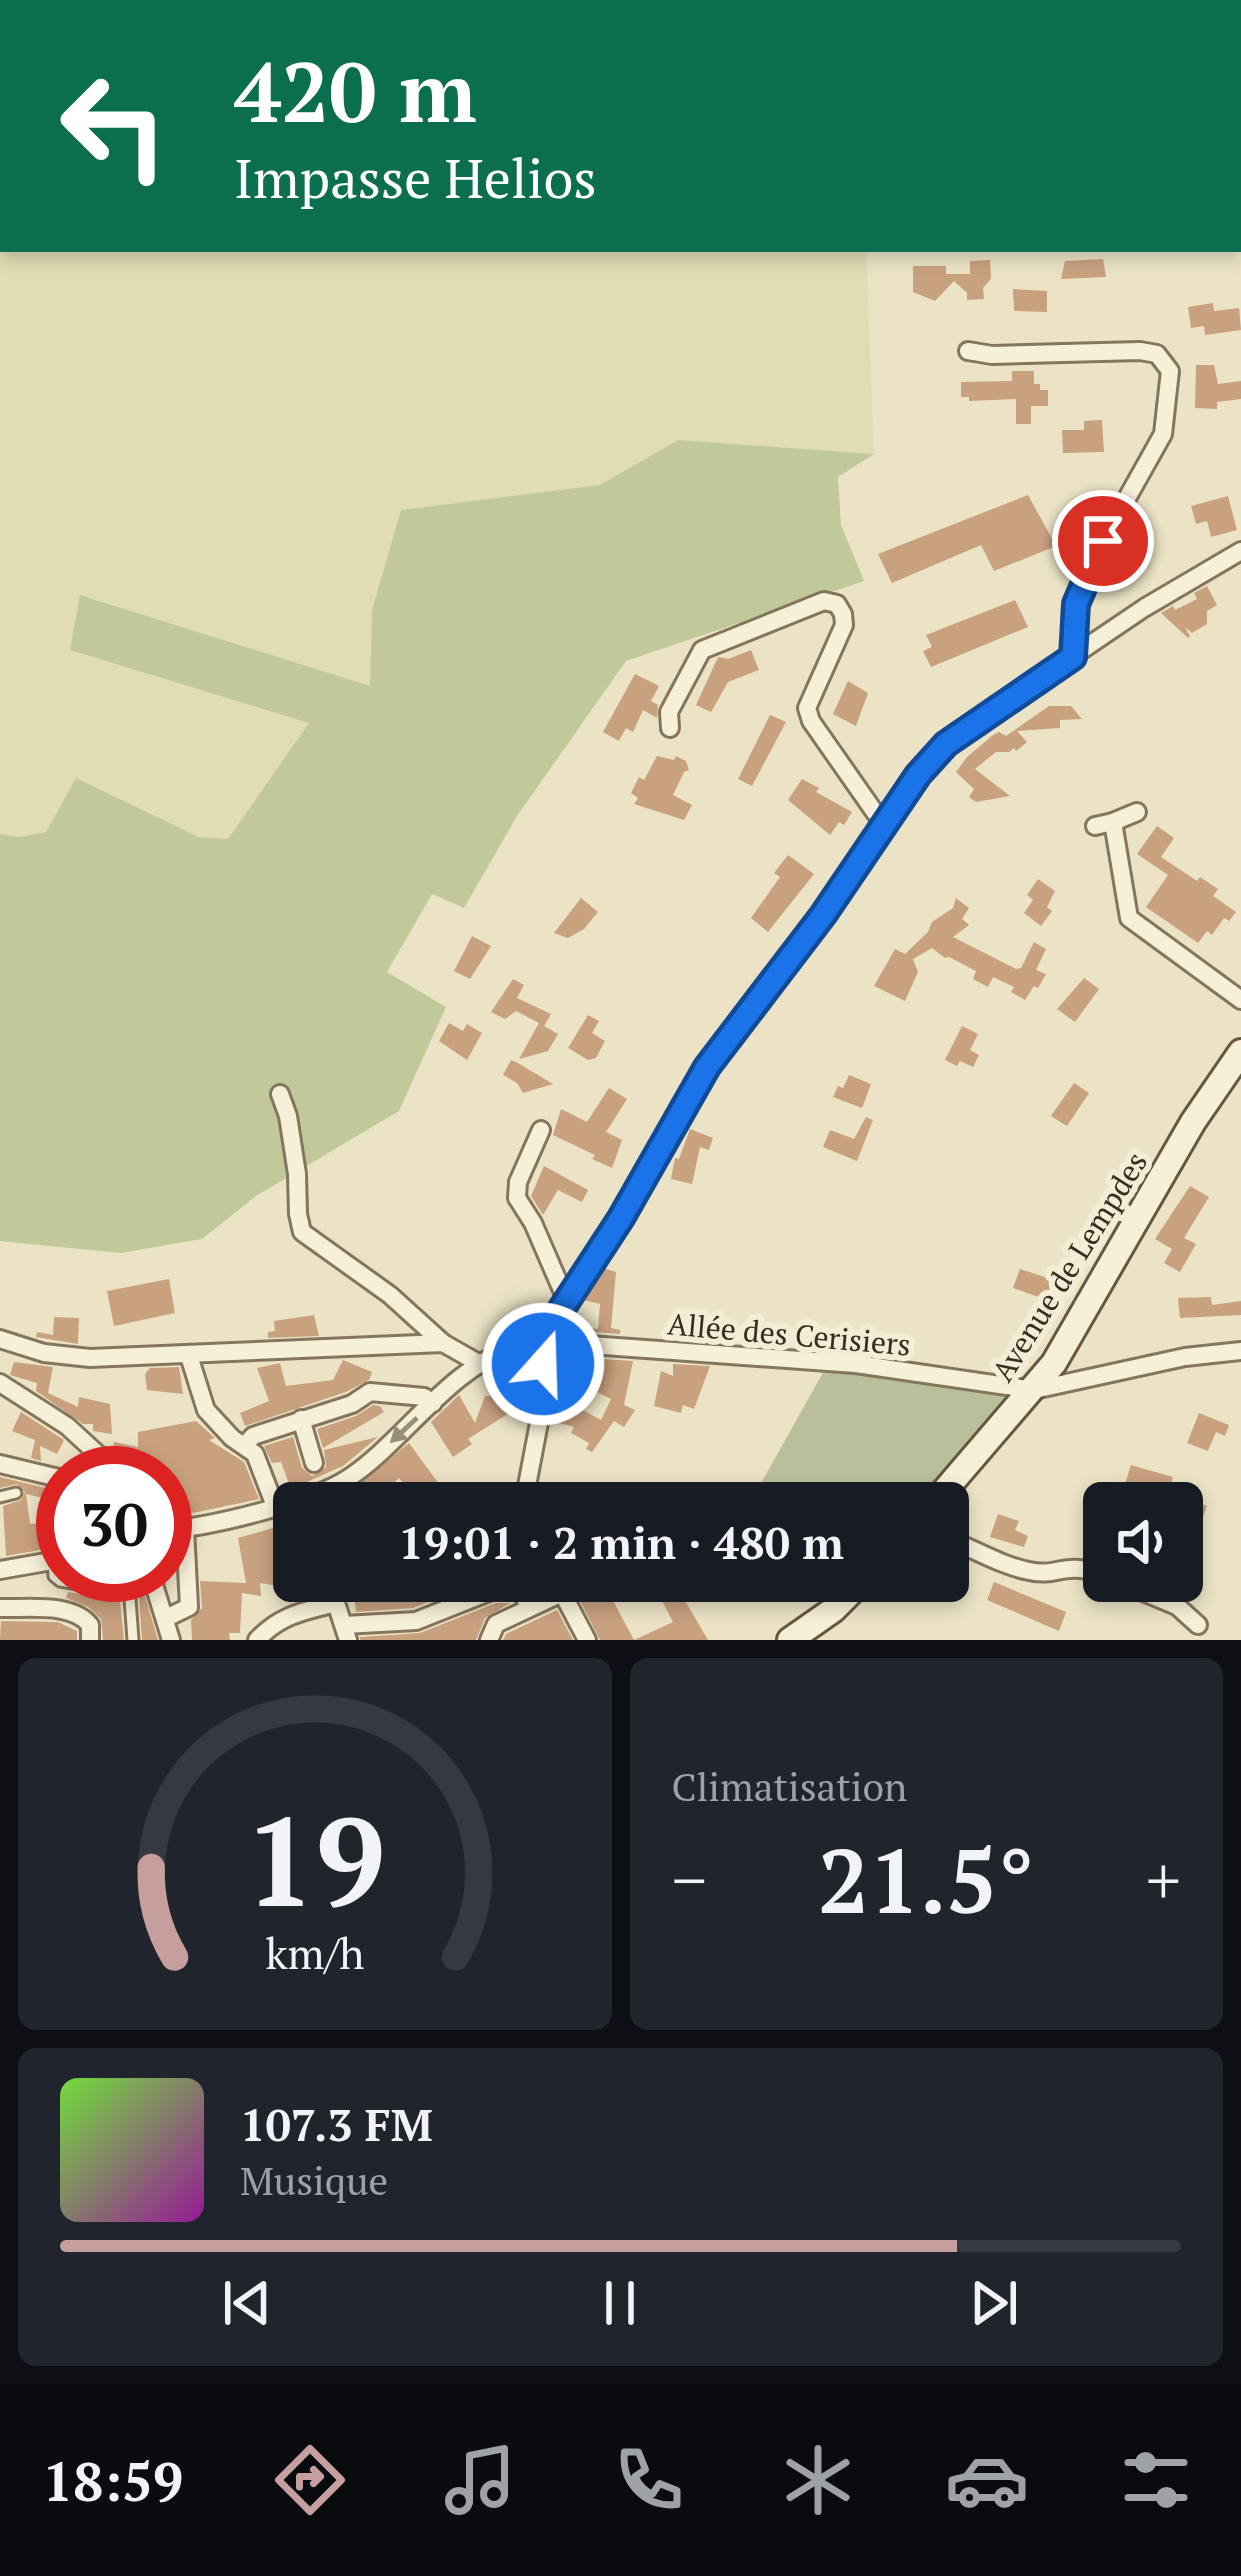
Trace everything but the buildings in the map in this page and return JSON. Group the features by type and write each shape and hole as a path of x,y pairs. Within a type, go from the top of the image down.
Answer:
{"street":[{"path":"968,351 992,355 1140,351 1157,354 1170,371 1163,434 1103,541 1076,604 1073,657"},
{"path":"528,1482 545,1386 538,1345 568,1304 707,1067 823,915 918,775 946,744 1144,608 1241,551"},
{"path":"670,728 669,712 702,650 824,601 836,604 844,614 844,625 807,708 811,721 883,824"},
{"path":"1137,812 1104,824 1129,918 1241,1000"},
{"name":"Avenue de Lempdes","path":"953,1482 1054,1363 1193,1121 1241,1052"},
{"path":"280,1094 291,1136 302,1232 390,1295 443,1343 481,1364"},
{"path":"541,1130 518,1182 517,1198 568,1304"},
{"path":"0,1340 44,1353 90,1358 443,1343"},
{"path":"344,1482 481,1364 514,1348 538,1345"},
{"name":"Allée des Cerisiers","path":"538,1345 856,1364 1034,1390 1241,1351"},
{"path":"189,1356 206,1410 245,1445 265,1471 273,1499"},
{"path":"1054,1363 1084,1381"},
{"path":"0,1383 68,1426 89,1446"},
{"path":"245,1445 253,1436 352,1404 370,1392 424,1397 433,1403"},
{"path":"301,1419 314,1463"},
{"path":"0,1464 36,1473"},
{"path":"192,1526 273,1506"},
{"path":"969,1548 1025,1571 1041,1573 1069,1566 1083,1570"},
{"path":"0,1570 36,1563"},
{"path":"257,1640 273,1622 336,1603 346,1633 416,1621 494,1590 520,1591 529,1606"},
{"path":"160,1602 171,1640"},
{"path":"166,1618 189,1607 188,1602"},
{"path":"489,1640 496,1624 535,1602"},
{"path":"567,1602 587,1640"},
{"path":"790,1640 841,1602"},
{"path":"1167,1602 1198,1625"},
{"path":"0,1608 68,1611 84,1617 90,1625 90,1640"}],"lane":[{"path":"0,1497 16,1493"},
{"path":"130,1602 133,1640"}],"shaded area":[{"path":"0,252 866,252 874,454 678,440 600,485 401,510 372,610 371,687 81,595 70,650 310,722 228,839 200,837 77,778 46,832 19,837 0,834"}],"green space":[{"path":"678,440 874,454 838,477 841,525 864,581 626,661 517,816 464,908 432,894 387,972 446,1007 399,1111 256,1196 202,1239 121,1253 0,1241 0,834 19,837 46,832 76,778 199,837 228,839 309,723 70,650 80,595 370,686 372,610 401,510 600,485"},
{"path":"825,1369 1004,1390 1005,1400 985,1430 939,1482 762,1482"}],"route":[{"path":"543,1364 538,1345 621,1218 707,1067 823,915 918,775 946,744 1073,657 1076,604 1103,541"}]}
